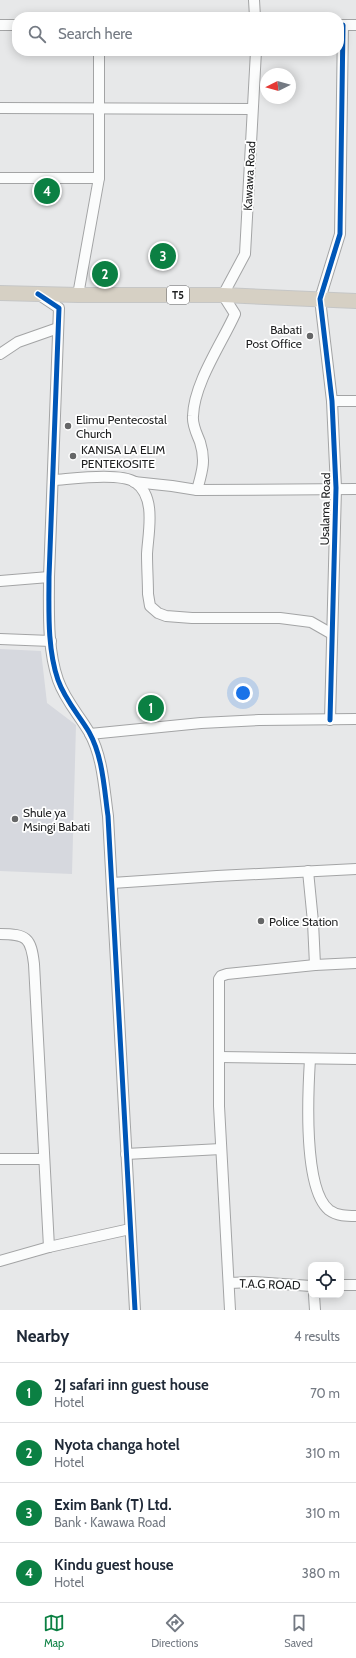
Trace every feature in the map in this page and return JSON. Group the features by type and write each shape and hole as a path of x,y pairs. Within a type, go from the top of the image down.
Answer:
{"highway":[{"name":"T5","path":"0,293 78,296 223,295 320,298 356,301"}],"street":[{"path":"254,0 255,12"},
{"path":"0,26 12,25"},
{"path":"344,25 356,25"},
{"path":"78,296 99,178 99,56"},
{"name":"Kawawa Road","path":"223,295 246,254 256,56"},
{"path":"320,298 340,234 341,56"},
{"path":"0,108 252,109"},
{"path":"0,178 99,178"},
{"path":"38,294 58,308 49,577 49,611 54,665 64,694 90,734 101,765 108,816 135,1310"},
{"path":"197,490 204,461 193,421 193,410 198,391 211,360 236,314 223,295"},
{"name":"Usalama Road","path":"320,298 332,401 336,488 330,720"},
{"path":"0,354 18,342 58,328"},
{"path":"332,401 356,401"},
{"path":"52,480 99,477 120,478 134,482 197,490 356,489"},
{"path":"134,482 143,491 148,504 148,594 150,606 158,613 166,616 192,618 280,618 312,622 332,634"},
{"path":"0,581 49,577"},
{"path":"0,639 51,641"},
{"path":"90,734 201,723 259,720 356,719"},
{"path":"112,883 356,869"},
{"path":"308,871 313,922 314,964"},
{"path":"0,934 22,936 28,940 32,949 49,1247"},
{"path":"230,1310 221,1148 219,979 221,976 227,974 314,964 356,963"},
{"path":"219,1057 356,1059"},
{"path":"310,1059 309,1128 316,1185 320,1198 329,1210 343,1216 356,1216"},
{"path":"126,1154 221,1148"},
{"path":"0,1159 44,1159"},
{"path":"0,1261 49,1247 130,1229"},
{"name":"T.A.G ROAD","path":"229,1283 254,1282 308,1286"},
{"path":"344,1285 356,1285"},
{"path":"314,1298 315,1310"}],"shaded area":[{"path":"0,649 41,651 47,703 76,725 72,874 0,871"}],"cycle path":[{"path":"330,720 336,488 332,401 320,299 340,234 343,56"},
{"path":"38,294 59,308 49,577 50,642 54,668 61,687 68,701 94,742 100,762 108,816 135,1310"}],"place":[{"name":"Kindu guest house","path":"47,191"},
{"name":"Exim Bank (T) Ltd.","path":"163,256"},
{"name":"Nyota changa hotel","path":"105,274"},
{"name":"Babati Post Office","path":"310,336"},
{"name":"Elimu Pentecostal Church","path":"68,426"},
{"name":"KANISA LA ELIM PENTEKOSITE","path":"73,456"},
{"name":"2J safari inn guest house","path":"151,708"},
{"name":"Shule ya Msingi Babati","path":"15,819"},
{"name":"Police Station","path":"261,921"}]}
